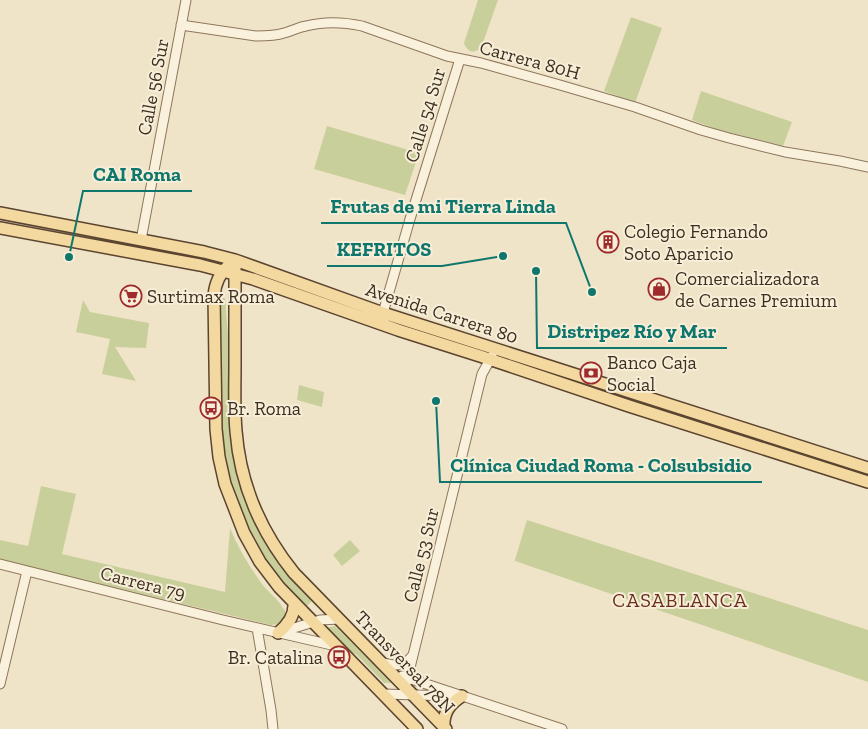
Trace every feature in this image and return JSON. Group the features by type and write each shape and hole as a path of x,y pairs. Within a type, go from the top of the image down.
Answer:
{"main road":[{"name":"Avenida Carrera 80","path":"0,213 204,252 235,260 687,424 868,482"},
{"name":"Avenida Carrera 80","path":"0,228 222,270 386,325 493,354 690,412 868,468"},
{"path":"214,296 216,284 222,270 235,260"},
{"name":"Transversal 78N","path":"235,260 235,419 237,445 244,480 257,516 277,550 294,573 390,672 409,687 445,728"},
{"path":"200,265 208,277 214,296"},
{"name":"Transversal 78N","path":"214,296 219,457 240,525 256,555 272,578 312,622 417,729"},
{"path":"687,424 690,412"},
{"path":"819,466 823,454"},
{"path":"278,633 291,619 294,613 294,603"},
{"path":"445,728 445,715 449,706 462,696"}],"street":[{"name":"Calle 56 Sur","path":"141,240 186,0"},
{"name":"Carrera 80H","path":"182,24 256,36 267,36 313,24 349,23 447,56 488,64 560,84 729,138 785,152 868,167"},
{"name":"Calle 54 Sur","path":"383,313 460,59"},
{"path":"383,313 386,325"},
{"name":"Calle 53 Sur","path":"409,687 413,654 482,374 493,354"},
{"name":"Carrera 79","path":"0,564 336,646"},
{"path":"0,684 27,571"},
{"path":"278,633 324,619 339,619"},
{"path":"257,628 273,729"},
{"path":"380,661 399,665 406,663 413,654"},
{"path":"383,694 409,687 462,696 562,729"},
{"path":"409,687 462,696"}],"green space":[{"path":"478,0 498,0 481,48 473,51 469,50 464,43"},
{"path":"631,17 662,28 635,103 604,91"},
{"path":"701,91 792,122 783,146 718,130 692,120"},
{"path":"327,126 419,153 405,195 314,169"},
{"path":"220,298 225,298 240,480 313,600 306,607 277,575 260,552 246,525 228,479 221,432"},
{"path":"83,300 90,312 149,323 146,348 115,347 136,381 102,374 110,339 76,332"},
{"path":"299,385 324,392 322,407 297,400"},
{"path":"41,486 76,494 62,554 225,592 230,528 240,550 262,584 284,609 286,613 285,619 279,624 271,625 0,560 0,540 28,546"},
{"path":"527,520 868,630 868,682 515,561 514,563"},
{"path":"350,540 360,551 342,566 333,555"},
{"path":"335,626 392,683 384,683 357,655 348,650 325,628"}],"place":[{"name":"Colegio Fernando Soto Aparicio","path":"608,242"},
{"name":"KEFRITOS","path":"503,256"},
{"name":"CAI Roma","path":"69,257"},
{"name":"Distripez Río y Mar","path":"536,271"},
{"name":"Comercializadora de Carnes Premium","path":"659,289"},
{"name":"Frutas de mi Tierra Linda","path":"592,292"},
{"name":"Surtimax Roma","path":"131,296"},
{"name":"Banco Caja Social","path":"591,373"},
{"name":"Clínica Ciudad Roma - Colsubsidio","path":"436,401"},
{"name":"Br. Roma","path":"211,408"},
{"name":"Br. Catalina","path":"339,657"}],"district":[{"name":"CASABLANCA","path":"680,600"}]}
